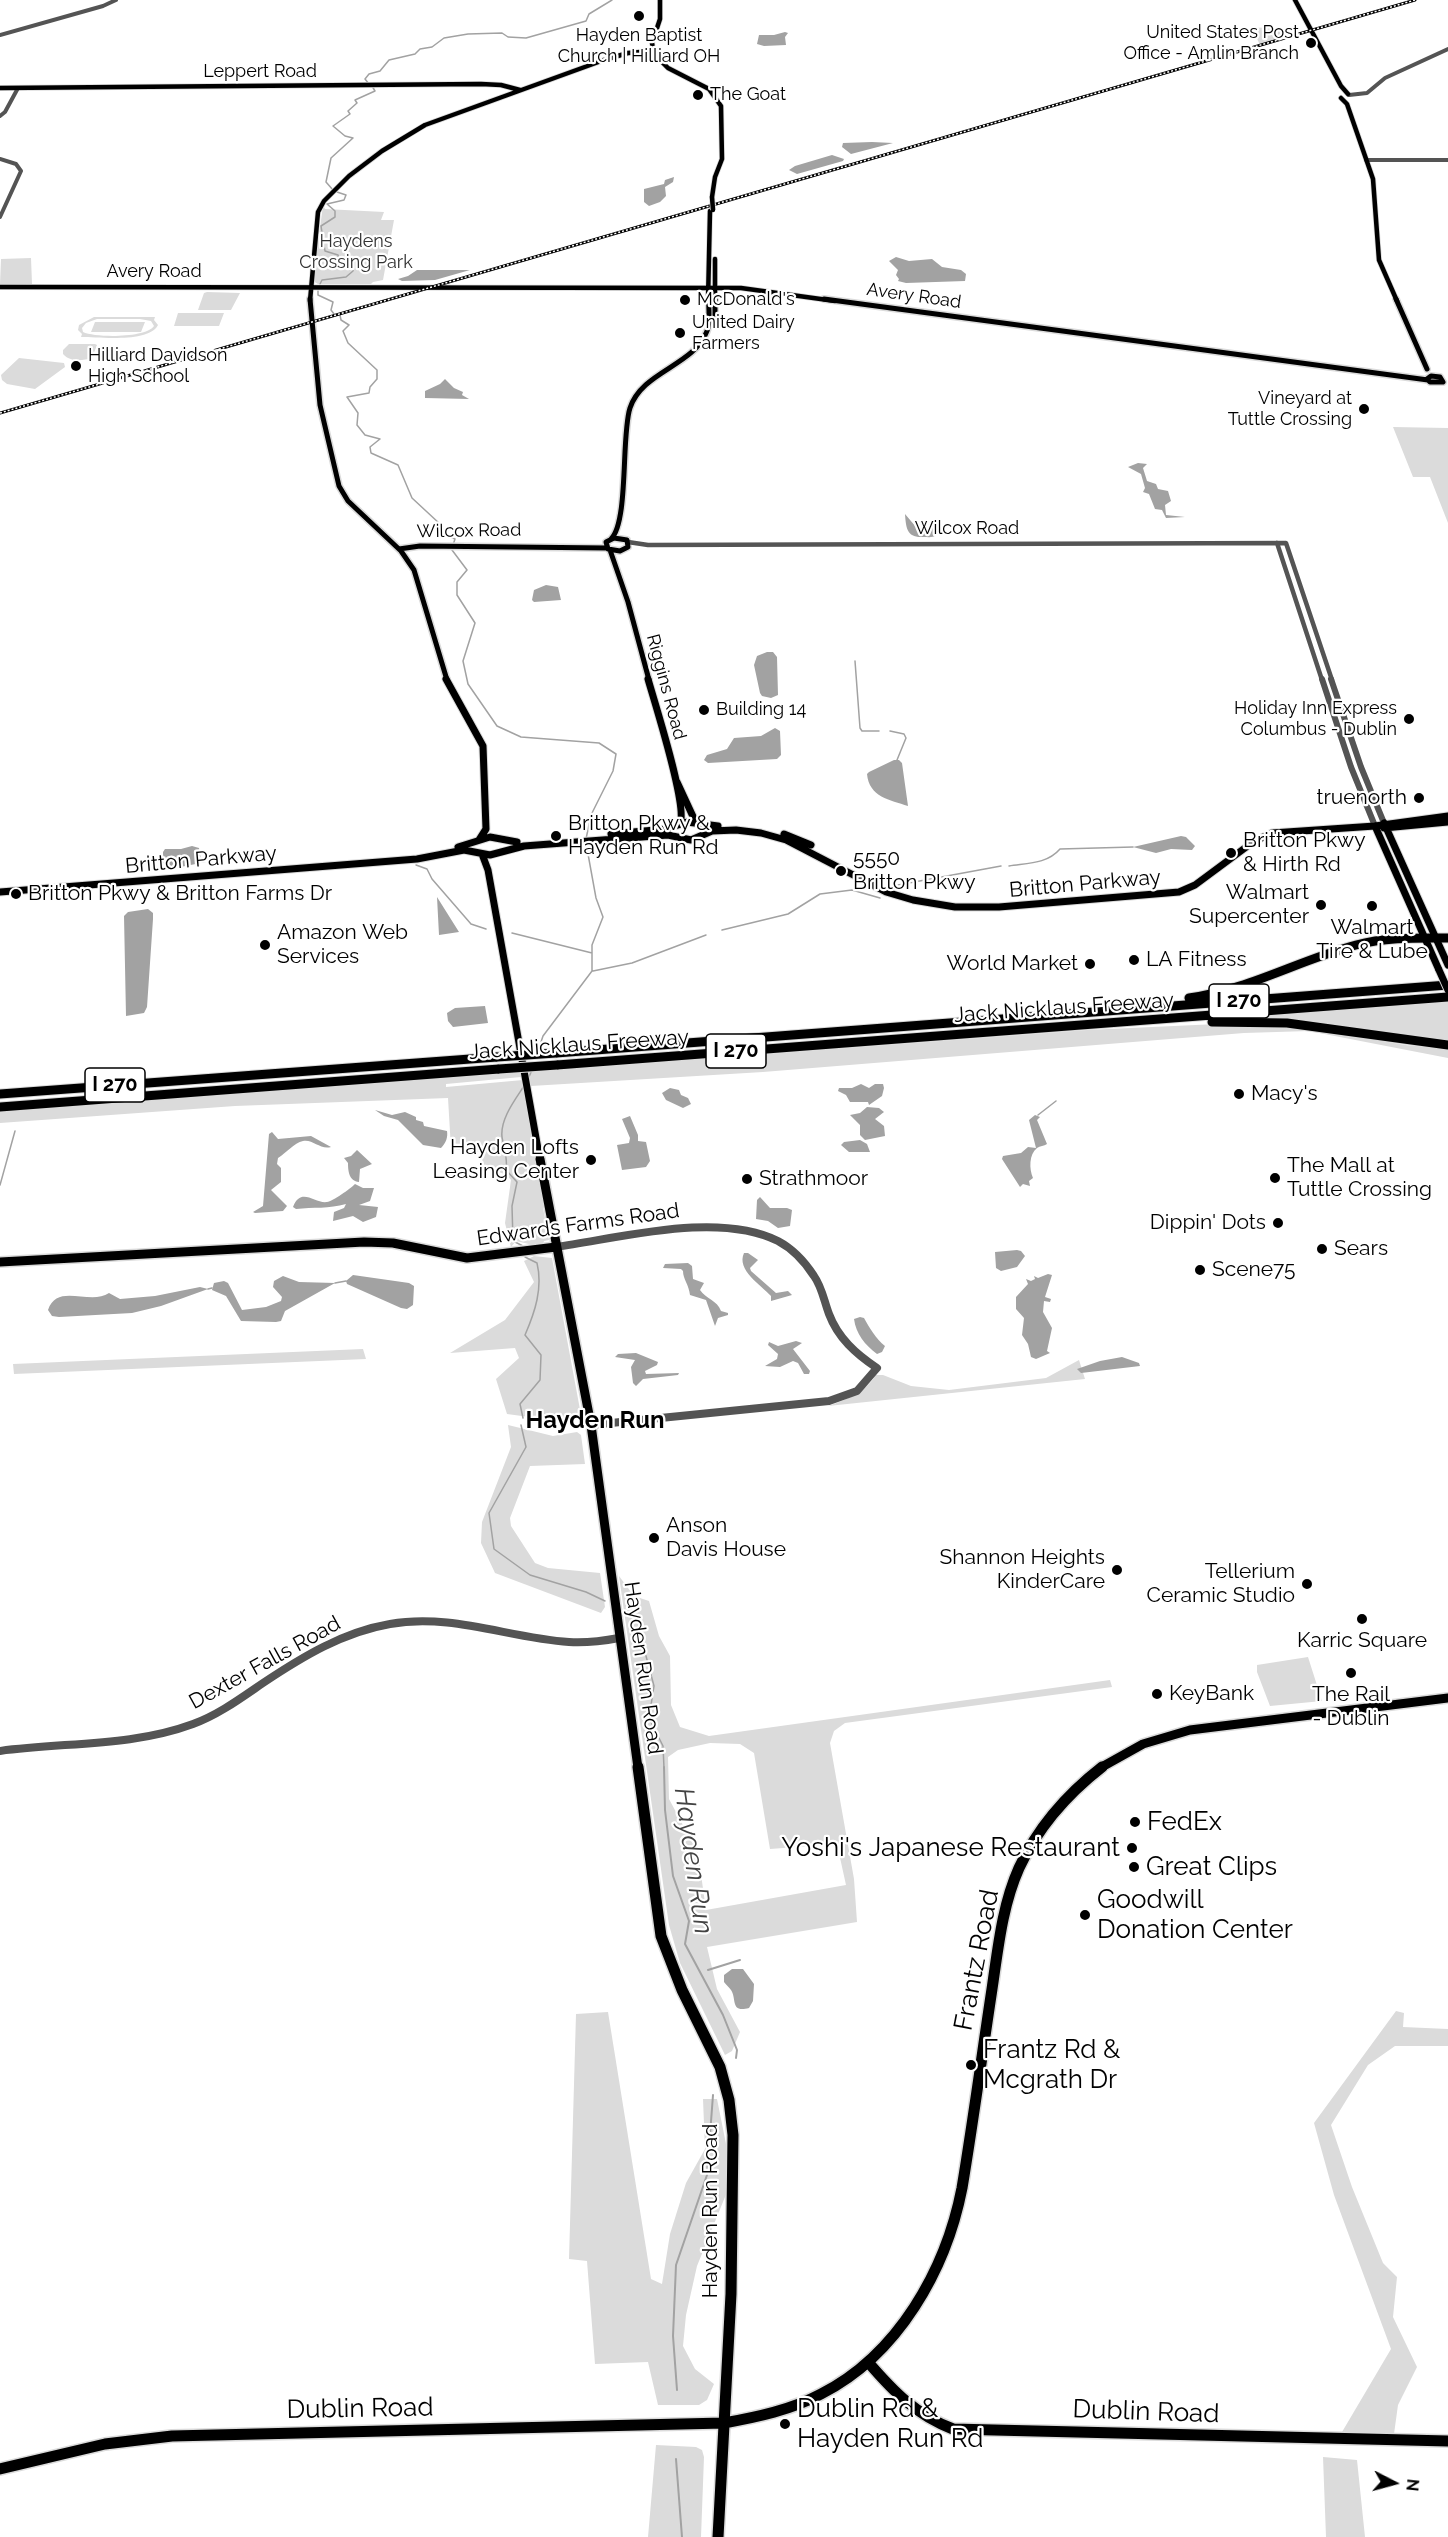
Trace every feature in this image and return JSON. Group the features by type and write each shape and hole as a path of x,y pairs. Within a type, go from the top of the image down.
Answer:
{"highway":[{"path":"1031,1017 1106,1005 1231,992 1356,945 1403,938 1448,938"},
{"name":"Jack Nicklaus Freeway","path":"0,1094 1448,985"},
{"name":"Jack Nicklaus Freeway","path":"0,1107 1448,997"},
{"path":"1164,1019 1183,1022 1287,1023 1448,1045"}],"main road":[{"path":"651,51 647,43 654,20 655,0"},
{"path":"651,51 660,19 660,0"},
{"path":"1295,0 1348,98 1375,189 1379,260 1436,377"},
{"path":"478,847 486,832 483,746 444,675 414,570 399,549 352,505 339,486 320,405 309,287 318,212 325,200 371,159 409,134 440,119 623,54 651,51"},
{"name":"Riggins Road","path":"628,602 608,545 616,534 628,412 632,401 646,385 659,374 691,355 703,342 708,330 712,288 710,198 722,159 722,114 719,100 702,84 664,64 651,51"},
{"name":"Leppert Road","path":"0,88 493,84 520,90"},
{"path":"1340,96 1341,86"},
{"path":"1340,96 1348,98"},
{"path":"1340,96 1348,98"},
{"name":"Avery Road","path":"0,287 712,288 760,290 1410,377 1436,377"},
{"name":"Riggins Road","path":"619,514 626,545 619,559 628,602 683,817 675,832 678,837"},
{"path":"608,545 626,545"},
{"path":"608,545 626,545"},
{"name":"Wilcox Road","path":"399,549 452,546 608,545"},
{"name":"Riggins Road","path":"675,780 680,786 691,816 698,824"},
{"path":"1385,826 1448,816"},
{"path":"485,820 502,846 488,870"},
{"path":"1385,826 1448,822"},
{"path":"698,824 703,829 700,836"},
{"path":"602,837 666,829 678,825"},
{"name":"Britton Parkway","path":"678,825 750,826 782,833 803,841 882,884 924,900 955,907 982,908 1164,895 1196,885 1253,842 1270,834 1284,831 1385,826"},
{"path":"1375,826 1448,990"},
{"path":"1385,826 1448,965"},
{"name":"Britton Parkway","path":"678,837 691,840 712,831 727,830 774,836 812,852 886,892 913,900 924,900"},
{"path":"478,847 490,837 518,842 602,837 668,835 678,837"},
{"path":"478,847 498,852 512,847 574,839"},
{"name":"Britton Parkway","path":"0,892 428,858 478,847"},
{"name":"Hayden Run Road","path":"478,847 488,870 556,1247 591,1425 661,1936 682,1990 720,2067 729,2100 733,2135 734,2180 718,2537"},
{"path":"1403,938 1418,933 1410,912 1411,908"},
{"name":"Edwards Farms Road","path":"0,1262 364,1242 400,1244 467,1258 556,1247"},
{"name":"Frantz Road","path":"724,2423 796,2406 825,2391 868,2362 894,2336 917,2303 941,2259 951,2233 960,2195 1000,1936 1018,1870 1040,1831 1055,1810 1076,1788 1101,1767 1143,1744 1167,1736 1222,1725 1448,1698"},
{"name":"Dublin Road","path":"868,2362 910,2408 937,2424 953,2429 1448,2441"},
{"name":"Dublin Road","path":"0,2469 105,2444 172,2436 724,2423"}],"street":[{"path":"0,35 103,6 116,0"},
{"path":"1348,98 1366,93 1385,78 1448,50"},
{"path":"0,116 5,112 18,88"},
{"path":"0,159 16,164 21,172 0,217"},
{"path":"1367,161 1448,161"},
{"path":"1277,543 1351,767 1375,826"},
{"name":"Wilcox Road","path":"626,545 1286,543 1361,767 1385,826"},
{"name":"Edwards Farms Road","path":"556,1247 708,1225 741,1228 761,1234 789,1249 810,1269 820,1287 837,1331 858,1356 877,1368 857,1390 829,1401 591,1425"},
{"name":"Dexter Falls Road","path":"0,1751 45,1746 128,1742 176,1731 214,1714 333,1641 388,1624 427,1620 451,1621 563,1642 586,1643 619,1638"}],"green space":[{"path":"1252,28 1282,28 1286,37 1260,45"},
{"name":"Haydens Crossing Park","path":"323,205 325,209 384,212 381,220 394,220 383,280 371,284 318,284 313,281"},
{"path":"31,258 32,284 0,284 1,259"},
{"path":"204,293 240,293 231,310 198,310"},
{"path":"178,313 224,313 219,326 174,326"},
{"path":"94,317 155,317 154,320 158,325 153,331 135,337 111,338 81,337 82,334 78,330 79,325","holes":["97,319 151,321 154,326 141,333 120,336 89,334 83,332 82,328 86,323"]},
{"path":"95,322 145,322 141,332 91,332"},
{"path":"69,344 97,345 92,358 76,360 63,354 63,350"},
{"path":"19,358 64,363 65,367 35,389 7,384 2,380 1,375"},
{"path":"1393,427 1448,428 1448,523 1430,477 1413,477"},
{"path":"1448,1002 1448,1042 1261,1019 1257,1016"},
{"path":"1239,1023 1311,1028 1405,1045 1448,1049 1448,1058 1309,1031 1244,1033 763,1072 531,1086 528,1072 1087,1030"},
{"path":"521,1072 521,1077 446,1084 446,1087 523,1080 544,1198 543,1208 549,1240 544,1241 543,1244 533,1245 516,1241 511,1247 505,1223 511,1180 507,1175 485,1167 479,1152 451,1149 448,1098 235,1106 0,1123 0,1112"},
{"path":"534,1256 552,1258 581,1415 570,1420 559,1421 507,1414 496,1379 519,1358 515,1348 450,1353 505,1320 534,1282 524,1261"},
{"path":"363,1349 366,1359 14,1374 13,1364"},
{"path":"1079,1360 1085,1379 828,1406 861,1391 876,1375 883,1375 911,1386 949,1390 1046,1378"},
{"path":"508,1425 553,1436 577,1432 581,1435 585,1464 530,1466 510,1518 511,1526 535,1563 548,1568 600,1573 605,1607 601,1613 495,1573 481,1543 482,1522 511,1447"},
{"path":"619,1576 634,1596 649,1601 659,1636 670,1656 671,1705 680,1727 709,1736 1110,1680 1112,1687 845,1723 834,1731 830,1743 854,1879 857,1922 707,1947 717,1989 740,2032 732,2051 725,2055 680,1963 669,1925","holes":["710,1743 740,1744 754,1753 770,1849 837,1844 846,1885 706,1910 698,1853 669,1799 668,1757 678,1750"]},
{"path":"1308,1657 1322,1701 1270,1706 1257,1672 1257,1665"},
{"path":"1396,2011 1404,2013 1403,2027 1448,2029 1448,2046 1395,2046 1368,2065 1331,2125 1352,2187 1383,2263 1397,2277 1393,2317 1417,2367 1398,2405 1394,2434 1342,2432 1391,2349 1334,2195 1314,2123"},
{"path":"608,2012 651,2279 662,2284 670,2234 686,2183 705,2149 703,2099 717,2099 726,2144 727,2192 697,2266 686,2315 683,2346 695,2369 714,2384 707,2400 699,2405 658,2405 648,2362 595,2364 587,2261 569,2259 576,2014"},
{"path":"656,2445 696,2447 702,2450 704,2457 701,2537 648,2537"},
{"path":"1323,2457 1357,2460 1365,2537 1326,2537"}],"shaded area":[{"path":"788,33 785,37 786,45 757,44 759,35"},
{"path":"843,143 893,143 851,154 842,147"},
{"path":"832,155 844,159 797,174 789,170 795,166"},
{"path":"674,177 673,182 665,187 666,196 660,202 649,206 644,202 644,189 664,184 665,180"},
{"path":"896,257 909,261 932,259 942,267 961,270 966,274 965,281 906,283 898,281 896,275 898,270 889,261"},
{"path":"417,270 470,270 435,280 402,281 398,279"},
{"path":"445,379 469,399 425,398 425,391"},
{"path":"1138,463 1147,464 1143,468 1147,481 1156,484 1158,489 1168,491 1171,501 1165,505 1166,515 1185,517 1166,518 1162,510 1155,509 1149,494 1143,492 1145,488 1141,474 1128,467"},
{"path":"905,514 916,527 936,527 937,535 914,536 908,531"},
{"path":"546,585 558,587 561,600 534,602 532,600 534,590"},
{"path":"773,652 777,657 778,695 771,698 762,696 760,693 754,665 757,656"},
{"path":"775,728 780,731 781,755 777,759 708,763 704,760 707,755 727,749 734,738 761,736"},
{"path":"894,760 902,763 908,806 876,793 869,782 867,774 869,772"},
{"path":"1181,836 1186,837 1195,846 1192,850 1171,849 1156,853 1133,847"},
{"path":"192,846 199,848 201,860 206,860 206,862 170,869 163,867 165,849"},
{"path":"437,897 459,932 439,935"},
{"path":"148,909 153,913 153,919 147,1007 144,1013 126,1016 124,916 128,912"},
{"path":"485,1006 488,1023 453,1027 448,1021 447,1013 455,1008"},
{"path":"861,1084 869,1088 875,1084 883,1084 882,1096 869,1105 868,1102 850,1102 846,1095 838,1091 839,1088 852,1088"},
{"path":"670,1088 679,1090 691,1104 683,1108 666,1100 662,1093"},
{"path":"867,1107 879,1108 884,1112 875,1119 884,1126 885,1136 865,1140 860,1135 860,1125 850,1115 860,1113"},
{"path":"375,1110 392,1115 405,1112 423,1122 424,1126 447,1131 447,1138 441,1148 423,1145 398,1120 384,1116"},
{"path":"1035,1115 1040,1117 1037,1120 1047,1144 1037,1148 1032,1154 1030,1166 1033,1178 1029,1181 1030,1186 1023,1184 1020,1187 1002,1159 1003,1156 1021,1153 1028,1147 1036,1148 1029,1120"},
{"path":"630,1116 638,1135 638,1141 646,1142 650,1161 646,1167 622,1170 617,1145 629,1143 630,1138 622,1119"},
{"path":"272,1132 278,1139 311,1136 331,1147 327,1148 303,1141 278,1158 281,1182 271,1190 287,1206 283,1211 255,1213 253,1212 263,1206 269,1134"},
{"path":"860,1140 867,1144 870,1152 849,1152 841,1145 844,1142"},
{"path":"357,1150 372,1164 360,1169 359,1182 351,1178 348,1163 344,1158 351,1156"},
{"path":"355,1184 363,1188 374,1188 370,1201 359,1205 378,1207 376,1217 363,1222 353,1216 333,1221 334,1212 344,1208 346,1204 321,1208 296,1209 293,1207 296,1201 304,1197 322,1202 330,1201"},
{"path":"760,1197 770,1208 792,1210 790,1226 778,1228 768,1221 756,1219 757,1200"},
{"path":"1017,1250 1025,1256 1017,1267 1001,1271 996,1268 995,1252"},
{"path":"744,1253 758,1260 750,1268 751,1271 776,1293 788,1291 792,1295 771,1301 771,1296 746,1271 742,1259"},
{"path":"688,1263 692,1266 693,1279 704,1283 700,1290 717,1304 721,1311 728,1313 718,1318 715,1326 706,1300 690,1295 683,1271 663,1268 665,1264"},
{"path":"1048,1274 1052,1275 1045,1297 1051,1299 1050,1302 1044,1301 1043,1312 1052,1328 1047,1351 1050,1353 1036,1359 1031,1357 1028,1344 1022,1335 1024,1318 1016,1309 1016,1297 1028,1284 1026,1279 1031,1281 1035,1279 1034,1276 1038,1278"},
{"path":"353,1275 409,1283 414,1286 413,1305 407,1309 401,1308 347,1284 346,1281"},
{"path":"283,1276 299,1282 335,1283 285,1311 281,1321 276,1322 241,1321 226,1296 212,1290 214,1283 224,1281 228,1283 242,1310 266,1307 281,1301 282,1297 273,1287 274,1281"},
{"path":"200,1287 208,1289 161,1306 132,1313 59,1317 52,1316 48,1310 52,1302 59,1297 93,1297 109,1293 120,1299 155,1296"},
{"path":"864,1318 885,1346 882,1352 877,1354 862,1339 854,1319"},
{"path":"796,1341 802,1343 793,1349 810,1371 809,1374 804,1374 798,1363 793,1361 780,1367 765,1366 777,1359 778,1354 768,1345 769,1342 778,1346"},
{"path":"636,1353 658,1362 657,1365 645,1371 646,1374 679,1373 678,1375 643,1379 636,1386 633,1383 631,1367 635,1360 615,1357 618,1354"},
{"path":"1122,1357 1139,1363 1140,1366 1081,1373 1077,1369 1100,1361"},
{"path":"732,1969 743,1969 754,1984 753,2001 749,2008 739,2009 737,2007 731,1990 724,1982 724,1975"}],"waterway":[{"name":"Hayden Run","path":"369,84 365,79 369,74 380,71 389,60 415,54 420,49 432,47 444,38 468,34 502,33 508,37 526,38 586,21 589,14 612,0"},
{"name":"Hayden Run","path":"333,190 326,182 331,158 353,138 345,136 333,126 350,114 348,111 357,103 355,100 375,91 372,86"},
{"name":"Hayden Run","path":"320,284 322,280 346,277 353,271 353,266 339,259 338,255 325,251 321,226 335,217 335,211 327,204 344,200 346,195 337,192"},
{"name":"Hayden Run","path":"318,291 318,295 333,302 331,310 334,314"},
{"name":"Hayden Run","path":"340,315 341,320 349,325 343,331 348,343 377,370 377,379 370,387 369,393 347,397 358,413 357,425 365,435 380,439 370,447 371,453 398,465 412,498 440,524 444,534 455,539 453,545"},
{"name":"Hayden Run","path":"452,550 467,570 457,582 457,595 475,623 463,661 468,684 497,726 521,737 599,743 616,754 613,771 591,815 586,839"},
{"path":"855,661 860,728 862,731 879,731"},
{"path":"890,731 904,734 906,738 897,760"},
{"name":"Hayden Run","path":"586,843 596,898 603,917 592,945 592,953"},
{"path":"1009,866 1043,860 1060,849 1133,847"},
{"path":"416,865 427,869 432,879 471,924 486,929"},
{"path":"898,885 1001,866"},
{"path":"722,930 788,914 820,894 852,890 880,898"},
{"path":"512,933 592,953"},
{"path":"593,971 632,963 706,935"},
{"name":"Hayden Run","path":"538,1051 543,1036 592,971 592,953"},
{"name":"Hayden Run","path":"528,1079 532,1070"},
{"name":"Hayden Run","path":"524,1086 503,1123 502,1137 506,1170 517,1182 512,1206 513,1241 525,1247"},
{"path":"1038,1115 1056,1101"},
{"path":"0,1185 15,1131"},
{"name":"Hayden Run","path":"523,1418 520,1404 540,1380 541,1355 525,1335 535,1309 539,1282 537,1263 525,1257 526,1254"},
{"path":"335,1283 346,1281"},
{"path":"208,1289 212,1288"},
{"name":"Hayden Run","path":"521,1425 526,1447 489,1513 494,1549 530,1575 586,1592 605,1601"},
{"name":"Hayden Run","path":"633,1628 646,1656 654,1686 649,1718 663,1746 664,1768"},
{"name":"Hayden Run","path":"664,1767 665,1810 673,1876 689,1921 685,1944 723,2015 737,2050 736,2058"},
{"path":"708,1970 740,1960"},
{"name":"Hayden Run","path":"677,2390 673,2336 676,2265 707,2175 713,2095"},
{"name":"Hayden Run","path":"676,2459 682,2537"}],"railway":[{"path":"0,413 1415,0"}],"place":[{"name":"Hayden Baptist Church | Hilliard OH","path":"639,16"},
{"name":"United States Post Office - Amlin Branch","path":"1311,43"},
{"name":"The Goat","path":"698,95"},
{"name":"McDonald's","path":"685,300"},
{"name":"United Dairy Farmers","path":"680,333"},
{"name":"Hilliard Davidson High School","path":"76,366"},
{"name":"Vineyard at Tuttle Crossing","path":"1364,409"},
{"name":"Building 14","path":"704,710"},
{"name":"Holiday Inn Express Columbus - Dublin","path":"1409,719"},
{"name":"truenorth","path":"1419,798"},
{"name":"Britton Pkwy & Hayden Run Rd","path":"556,836"},
{"name":"Britton Pkwy & Hirth Rd","path":"1231,853"},
{"name":"5550 Britton Pkwy","path":"841,871"},
{"name":"Britton Pkwy & Britton Farms Dr","path":"16,894"},
{"name":"Walmart Supercenter","path":"1321,905"},
{"name":"Walmart Tire & Lube","path":"1372,906"},
{"name":"Amazon Web Services","path":"265,945"},
{"name":"LA Fitness","path":"1134,960"},
{"name":"World Market","path":"1090,964"},
{"name":"Macy's","path":"1239,1094"},
{"name":"Hayden Lofts Leasing Center","path":"591,1160"},
{"name":"The Mall at Tuttle Crossing","path":"1275,1178"},
{"name":"Strathmoor","path":"747,1179"},
{"name":"Dippin' Dots","path":"1278,1223"},
{"name":"Sears","path":"1322,1249"},
{"name":"Scene75","path":"1200,1270"},
{"name":"Anson Davis House","path":"654,1538"},
{"name":"Shannon Heights KinderCare","path":"1117,1570"},
{"name":"Tellerium Ceramic Studio","path":"1307,1584"},
{"name":"Karric Square","path":"1362,1619"},
{"name":"The Rail - Dublin","path":"1351,1673"},
{"name":"KeyBank","path":"1157,1694"},
{"name":"FedEx","path":"1135,1822"},
{"name":"Yoshi's Japanese Restaurant","path":"1132,1848"},
{"name":"Great Clips","path":"1134,1867"},
{"name":"Goodwill Donation Center","path":"1085,1915"},
{"name":"Frantz Rd & Mcgrath Dr","path":"971,2065"},
{"name":"Dublin Rd & Hayden Run Rd","path":"785,2424"}],"district":[{"name":"Hayden Run","path":"595,1421"}]}
